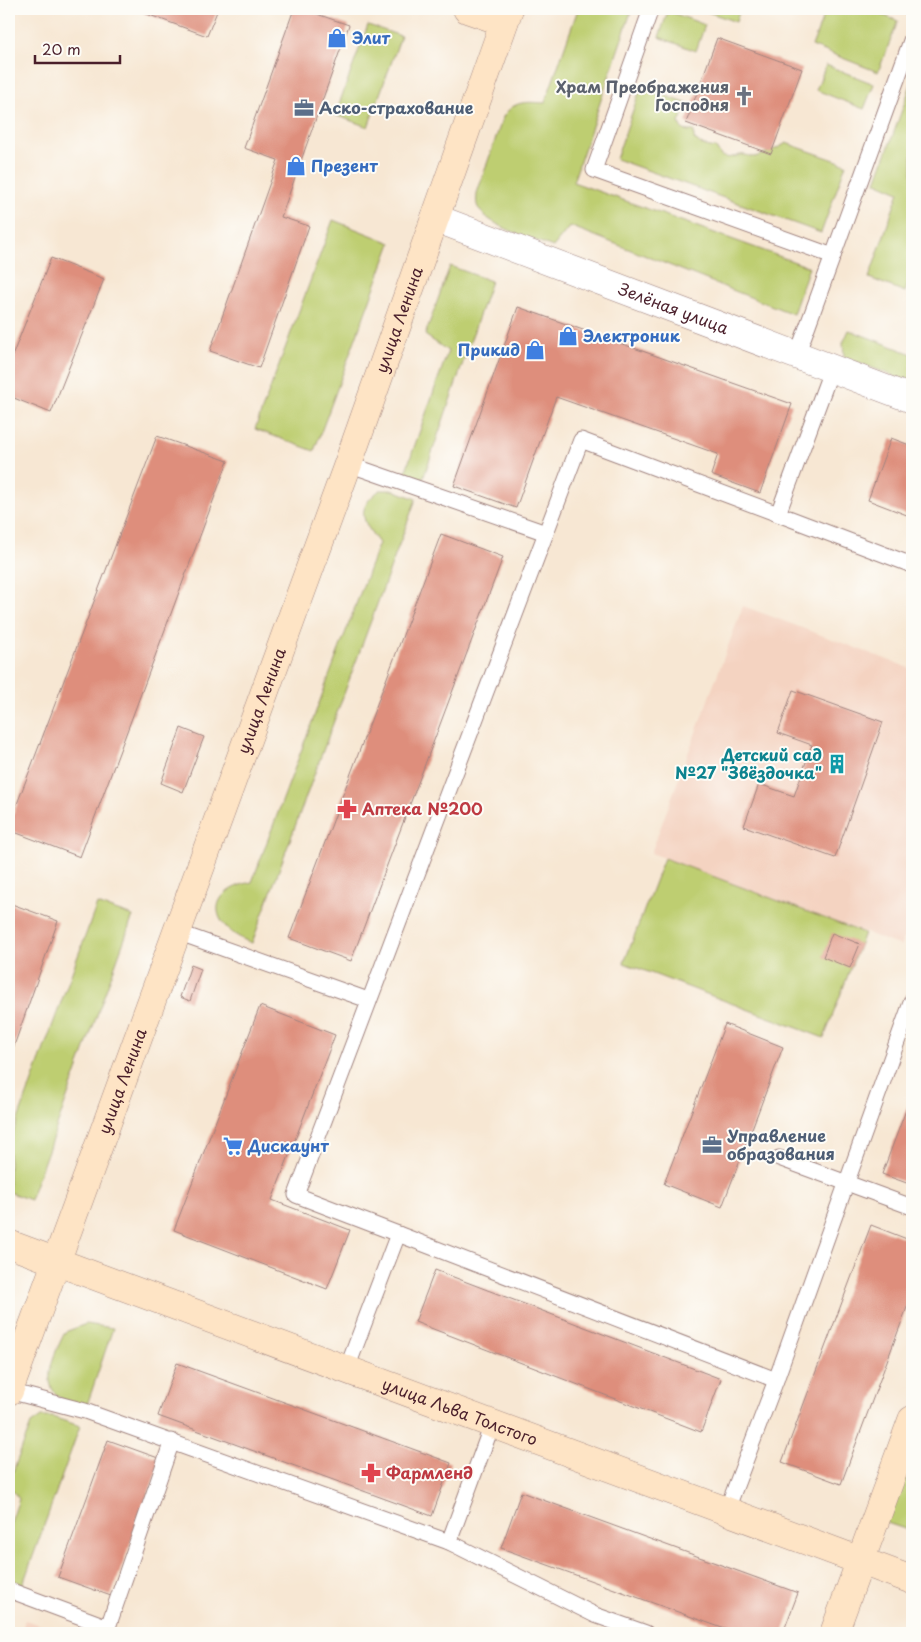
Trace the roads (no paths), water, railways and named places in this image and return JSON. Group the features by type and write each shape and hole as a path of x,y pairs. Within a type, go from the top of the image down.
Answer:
{"main road":[{"path":"467,9 506,15"},
{"name":"улица Ленина","path":"9,1390 348,464 506,15"},
{"name":"улица Льва Толстого","path":"9,1244 346,1371 912,1580"},
{"path":"834,1633 912,1420"}],"street":[{"name":"Зелёная улица","path":"435,218 912,399"}],"lane":[{"path":"652,9 594,170 833,256"},
{"path":"797,355 912,38"},
{"path":"778,514 832,368"},
{"path":"776,1380 296,1195 368,1000 581,440 912,565"},
{"path":"348,464 546,533"},
{"path":"177,932 368,1000"},
{"path":"726,1512 848,1183 912,1000"},
{"path":"779,1158 912,1207"},
{"path":"346,1371 398,1234"},
{"path":"9,1390 85,1410 449,1542 595,1615 646,1633"},
{"path":"449,1542 492,1425"},
{"path":"9,1590 108,1628 172,1441"}],"place":[{"name":"Элит","path":"337,38"},
{"name":"Храм Преображения Господня","path":"744,96"},
{"name":"Аско-страхование","path":"304,108"},
{"name":"Презент","path":"296,166"},
{"name":"Электроник","path":"568,336"},
{"name":"Прикид","path":"535,350"},
{"name":"Детский сад №27 \"Звёздочка\"","path":"837,764"},
{"name":"Аптека №200","path":"347,809"},
{"name":"Управление образования","path":"712,1145"},
{"name":"Дискаунт","path":"233,1146"},
{"name":"Фармленд","path":"371,1473"}]}
